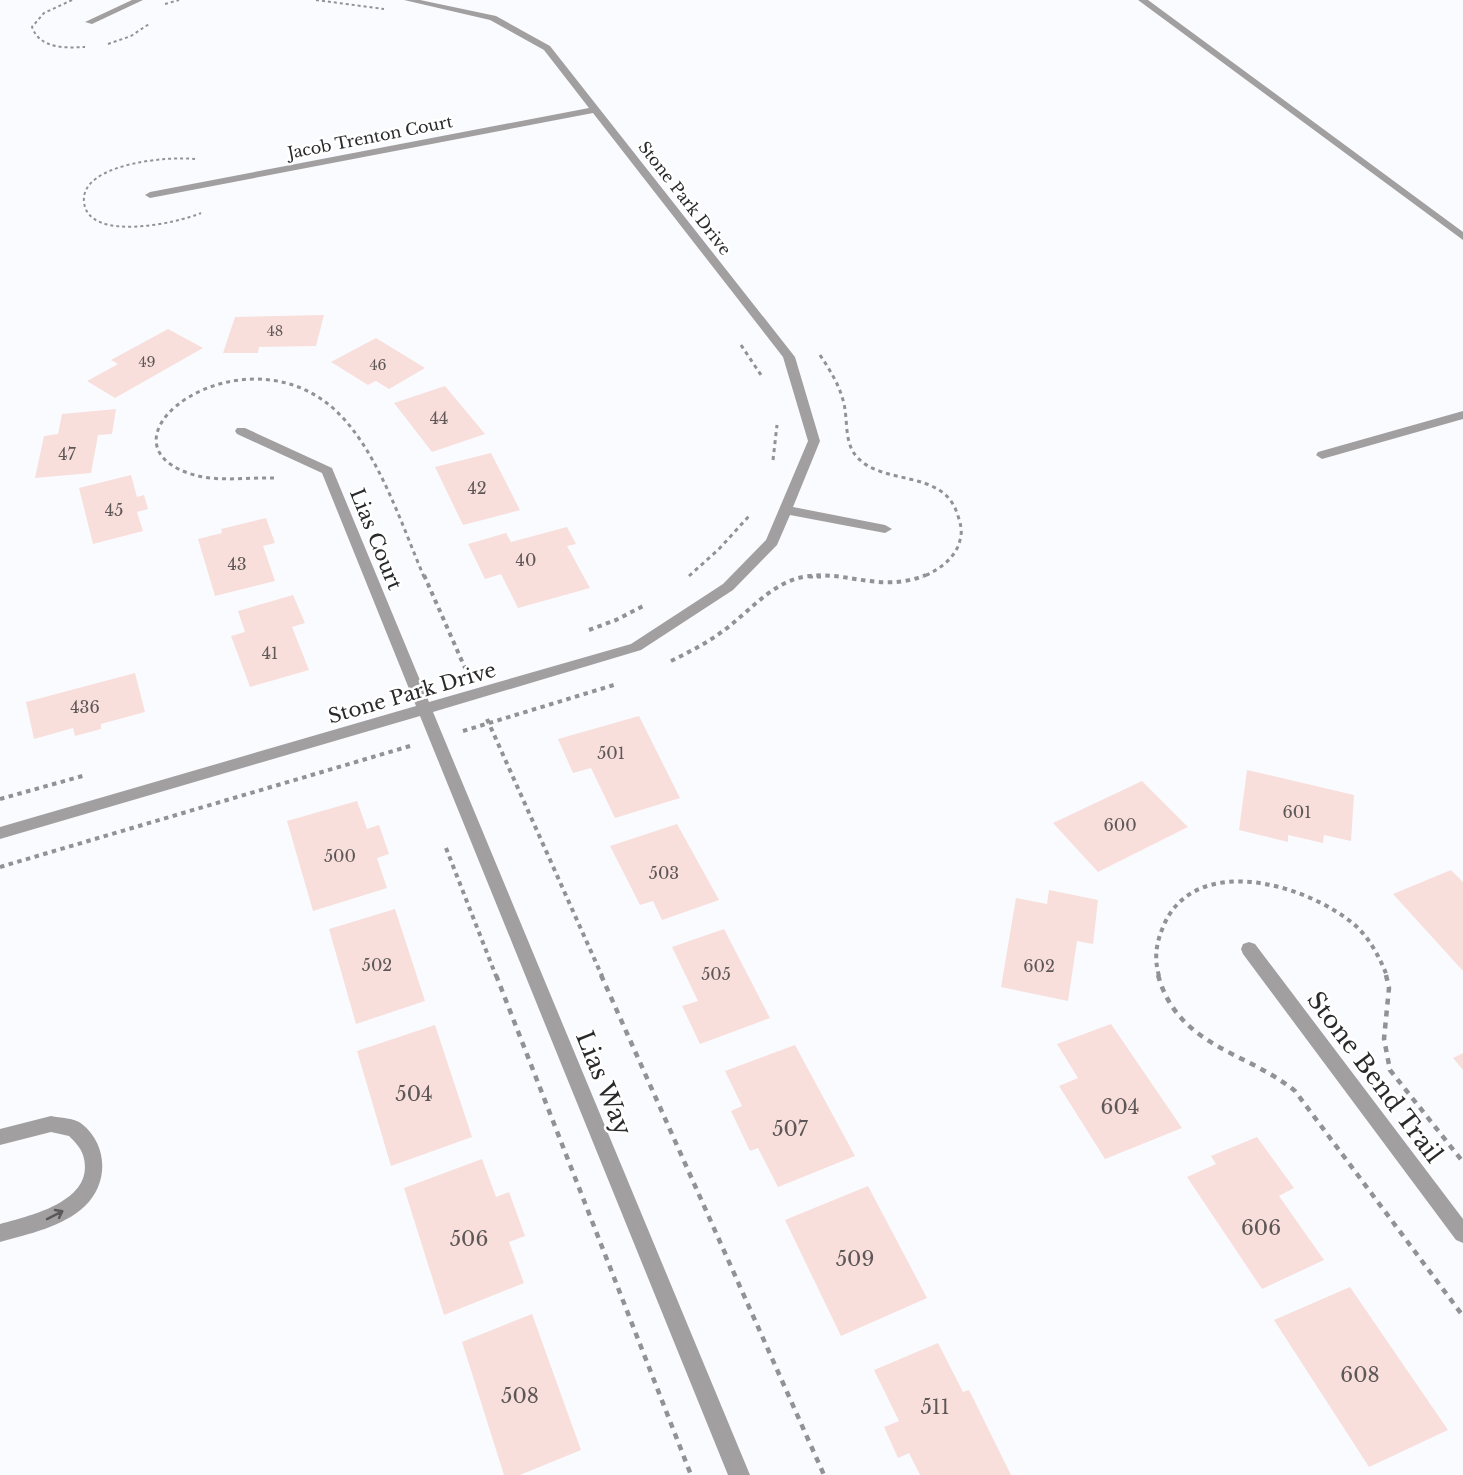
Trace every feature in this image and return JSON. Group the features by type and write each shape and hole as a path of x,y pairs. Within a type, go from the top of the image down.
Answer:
{"street":[{"path":"89,22 139,0"},
{"name":"Stone Park Drive","path":"0,833 425,710 636,646 728,588 772,542 814,441 789,357 547,48 493,18 408,0"},
{"path":"1142,0 1463,237"},
{"name":"Jacob Trenton Court","path":"150,195 596,110"},
{"path":"1322,455 1463,415"},
{"name":"Lias Court","path":"241,431 327,471 425,710"},
{"path":"786,510 885,529"},
{"name":"Lias Way","path":"425,710 740,1475"},
{"name":"Stone Bend Trail","path":"1249,949 1463,1234"},
{"path":"0,1137 51,1124 75,1130 93,1154 94,1181 76,1203 49,1219 0,1233"}],"path":[{"path":"316,0 388,9"},
{"path":"737,340 758,368 766,384"},
{"path":"661,665 728,628 771,592 791,581 819,577 879,585 900,583 938,569 950,559 958,546 962,533 960,519 953,506 943,495 911,477 872,467 855,454 849,439 838,386 816,348"},
{"path":"771,467 777,428 776,420"},
{"path":"685,579 719,549 747,519 752,510"},
{"path":"586,631 616,620 652,601"},
{"path":"414,682 474,665"},
{"path":"0,867 620,682"},
{"path":"0,800 91,774"}],"building":[{"path":"324,315 316,346 259,347 258,353 223,353 235,317"},
{"path":"168,329 203,348 115,398 87,381 118,364 111,360"},
{"path":"376,338 425,368 389,389 376,381 368,385 331,362"},
{"path":"445,386 485,434 432,452 394,403"},
{"path":"116,409 112,434 98,435 91,473 35,478 44,436 58,434 62,414"},
{"path":"491,453 520,510 463,525 435,467"},
{"path":"131,475 137,497 144,495 148,509 137,512 143,531 93,544 79,488"},
{"path":"266,518 275,543 263,546 275,581 215,596 198,539 222,533 221,529"},
{"path":"567,527 576,544 567,546 590,588 518,608 501,574 485,579 468,544 506,533 511,542"},
{"path":"293,595 305,623 292,627 309,670 250,687 231,636 245,632 238,611"},
{"path":"135,673 145,712 101,724 101,729 75,736 73,728 34,739 26,702"},
{"path":"639,716 680,798 615,818 591,768 573,773 558,739"},
{"path":"1247,770 1354,795 1351,841 1324,835 1323,843 1288,835 1288,842 1239,830"},
{"path":"1142,781 1188,827 1098,872 1053,823"},
{"path":"357,801 367,829 379,825 389,854 377,858 387,888 313,911 287,821"},
{"path":"677,824 719,900 662,920 653,901 640,905 610,846"},
{"path":"1451,870 1463,882 1463,971 1393,894"},
{"path":"1049,890 1098,900 1093,944 1077,941 1068,1001 1001,987 1016,898 1047,904"},
{"path":"395,909 425,1001 356,1024 329,929"},
{"path":"724,929 770,1018 700,1044 682,1006 698,1001 672,947"},
{"path":"1111,1024 1182,1128 1105,1159 1059,1086 1078,1078 1057,1044"},
{"path":"435,1025 472,1137 391,1166 357,1051"},
{"path":"795,1045 855,1156 778,1187 758,1148 750,1151 731,1111 742,1106 725,1071"},
{"path":"1463,1053 1463,1070 1453,1058"},
{"path":"1257,1137 1294,1188 1279,1196 1324,1260 1262,1289 1187,1177 1216,1164 1211,1156"},
{"path":"482,1159 496,1197 509,1192 525,1236 509,1242 524,1283 444,1315 404,1188"},
{"path":"868,1186 927,1298 841,1336 785,1220"},
{"path":"1350,1287 1448,1430 1369,1467 1274,1320"},
{"path":"532,1314 581,1450 520,1475 504,1475 462,1342"},
{"path":"938,1343 963,1392 969,1390 1011,1475 920,1475 909,1453 898,1458 884,1427 899,1421 874,1370"}]}
